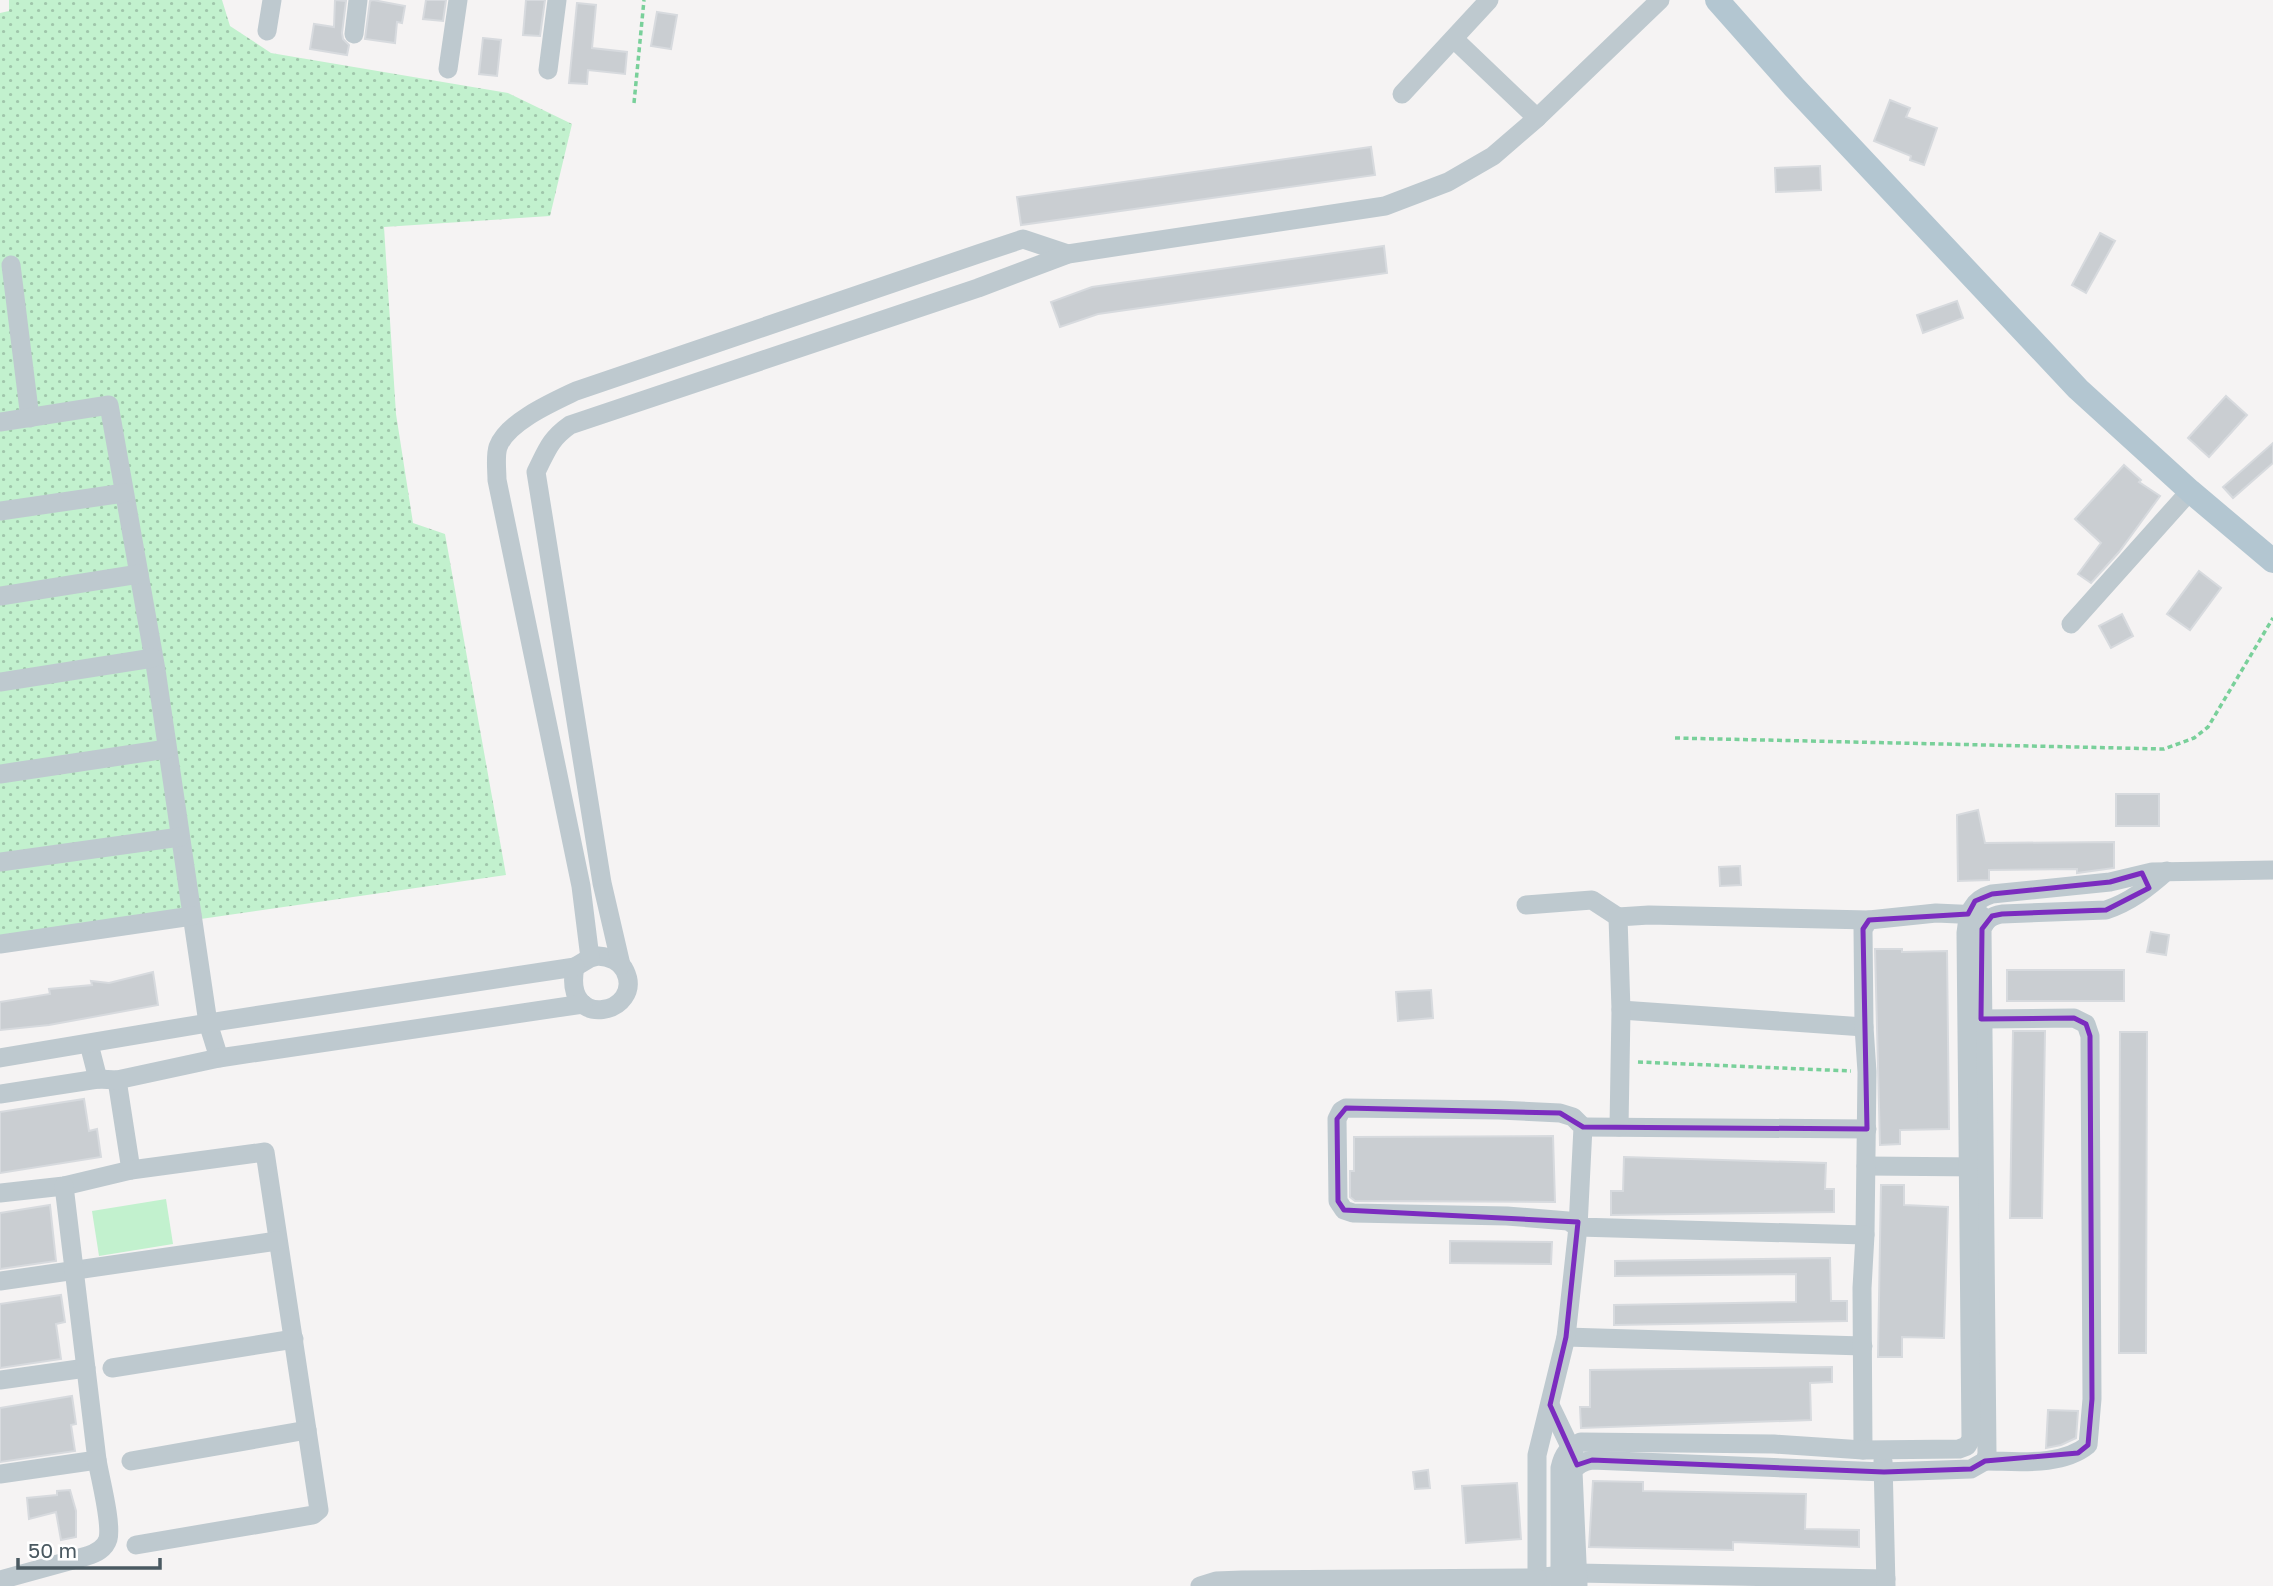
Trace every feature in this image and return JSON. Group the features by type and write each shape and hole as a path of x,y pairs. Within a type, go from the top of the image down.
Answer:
{"main road":[{"path":"1717,0 1794,88 2078,389 2190,491 2273,561"}],"street":[{"path":"267,31 272,0"},
{"path":"354,34 358,0"},
{"path":"448,69 458,0"},
{"path":"548,70 557,0"},
{"path":"1402,94 1489,0"},
{"path":"1068,254 1023,239 576,391 512,426 498,448 497,480 581,886 582,962 573,986 575,994 583,1004 594,1010 603,1010 618,1004 627,989 626,972 621,965 602,883 536,471 549,442 570,425 978,288 1068,254 1385,206 1448,183 1493,156 1537,118 1660,0"},
{"path":"1454,39 1537,118"},
{"path":"11,265 30,418"},
{"path":"0,422 109,405 153,658 208,1023 219,1058"},
{"path":"2071,624 2190,491"},
{"path":"0,511 124,493"},
{"path":"0,596 139,574"},
{"path":"0,682 153,658"},
{"path":"0,774 167,749"},
{"path":"0,862 180,837"},
{"path":"1985,1461 1987,1441 1966,933 1968,914 1975,901 1992,894 2146,880 2167,871 2273,870"},
{"path":"1526,905 1592,900 1618,916 1869,920 1936,912 1992,916 2106,910 2121,905 2146,880"},
{"path":"0,944 192,916"},
{"path":"1618,916 1621,1010 1619,1127"},
{"path":"1569,1580 1574,1455 1581,1442 1774,1444 1863,1450 1959,1449 1967,1446 1971,1439 1982,929 1992,916"},
{"path":"1863,1450 1862,1288 1866,1235 1867,1072 1863,929 1869,920"},
{"path":"0,1058 607,957 621,965"},
{"path":"0,1094 107,1079 219,1058 583,1004"},
{"path":"1621,1010 1864,1027"},
{"path":"1550,1405 1574,1455 1592,1460 1884,1472 1971,1469 1985,1461 2051,1459 2078,1452 2088,1445 2092,1399 2090,1037 2086,1024 2074,1018 1981,1019"},
{"path":"89,1044 107,1079 131,1170"},
{"path":"1866,1235 1578,1227 1568,1221 1507,1216 1353,1213 1344,1210 1338,1201 1337,1119 1346,1108 1499,1110 1560,1113 1573,1117 1583,1127 1867,1129"},
{"path":"1537,1578 1537,1455 1566,1337 1578,1227 1583,1127"},
{"path":"0,1194 64,1186 131,1170 265,1152 319,1510 313,1516 136,1545"},
{"path":"1866,1166 1976,1168"},
{"path":"0,1580 97,1553 104,1546 109,1528 97,1460 64,1186"},
{"path":"0,1281 277,1241"},
{"path":"1566,1337 1863,1346"},
{"path":"111,1368 293,1339"},
{"path":"0,1380 86,1368"},
{"path":"131,1461 307,1430"},
{"path":"1200,1586 1216,1581 1242,1580 1537,1578 1886,1583 1883,1450"},
{"path":"0,1474 97,1460"}],"path":[{"path":"634,103 644,0"},
{"path":"1675,738 2164,749 2194,738 2208,727 2273,618"},
{"path":"1620,1061 1867,1072"}],"highlighted area":[{"path":"2142,873 2149,888 2106,910 2002,914 1992,916 1982,929 1981,1019 2074,1018 2086,1024 2090,1036 2092,1399 2088,1445 2078,1453 1985,1461 1971,1469 1884,1472 1592,1460 1577,1465 1550,1405 1566,1337 1578,1222 1344,1210 1338,1201 1337,1119 1346,1108 1560,1113 1583,1127 1867,1129 1863,929 1869,920 1968,914 1975,901 1992,894 2110,882"}],"green space":[{"path":"9,0 222,0 230,26 271,53 508,93 572,124 550,216 384,227 396,414 413,523 445,534 506,875 0,948 0,13 9,11"},
{"path":"166,1199 173,1244 99,1256 92,1211"}],"building":[{"path":"335,0 346,1 342,33 343,39 349,45 347,55 310,49 314,24 334,27"},
{"path":"426,0 446,0 443,21 423,19"},
{"path":"526,0 545,0 540,36 523,35"},
{"path":"370,1 405,6 402,23 397,22 395,43 365,39"},
{"path":"577,3 596,5 592,48 627,52 625,74 588,70 587,84 569,83"},
{"path":"657,12 677,15 671,49 651,46"},
{"path":"483,38 501,40 497,76 479,74"},
{"path":"1890,100 1910,108 1906,117 1937,128 1924,165 1910,160 1911,156 1874,141"},
{"path":"1371,147 1375,175 1021,225 1017,197"},
{"path":"1820,166 1821,190 1776,192 1775,168"},
{"path":"2100,233 2115,241 2086,293 2072,285"},
{"path":"1384,246 1387,273 1098,314 1060,327 1051,302 1092,287"},
{"path":"1957,301 1963,318 1923,333 1917,315"},
{"path":"2226,396 2247,415 2209,457 2188,438"},
{"path":"2273,443 2273,463 2233,498 2223,487"},
{"path":"2124,465 2141,480 2139,482 2160,496 2119,552 2091,583 2078,574 2101,543 2075,519"},
{"path":"2199,571 2221,588 2190,630 2167,614"},
{"path":"2122,614 2133,636 2111,648 2099,626"},
{"path":"2116,794 2159,794 2159,826 2116,826"},
{"path":"1978,810 1985,843 2114,842 2114,868 2077,873 2077,869 1989,870 1989,880 1958,881 1957,815"},
{"path":"1740,866 1741,885 1720,886 1719,867"},
{"path":"2151,932 2169,935 2166,955 2147,952"},
{"path":"1875,949 1902,949 1902,952 1947,951 1949,1129 1900,1130 1900,1144 1880,1145"},
{"path":"2007,970 2124,970 2124,1001 2007,1001"},
{"path":"153,972 158,1005 49,1025 0,1030 0,1002 50,994 49,989 92,985 91,981 109,983"},
{"path":"1431,990 1433,1018 1398,1021 1396,992"},
{"path":"2013,1031 2045,1031 2042,1218 2010,1218"},
{"path":"2120,1032 2147,1032 2146,1353 2119,1353"},
{"path":"84,1099 89,1131 97,1129 101,1157 0,1173 0,1112"},
{"path":"1553,1136 1555,1202 1355,1201 1350,1197 1350,1171 1354,1171 1354,1137"},
{"path":"1624,1157 1826,1163 1825,1189 1834,1189 1834,1212 1611,1215 1611,1191 1623,1191"},
{"path":"1881,1185 1904,1185 1904,1205 1948,1207 1944,1338 1902,1337 1902,1357 1878,1357"},
{"path":"50,1205 56,1261 0,1269 0,1213"},
{"path":"1450,1241 1552,1242 1551,1264 1450,1263"},
{"path":"1830,1258 1831,1301 1847,1301 1847,1321 1614,1325 1614,1305 1796,1302 1796,1274 1615,1276 1615,1261"},
{"path":"61,1295 65,1322 56,1324 61,1359 0,1368 0,1304"},
{"path":"1832,1367 1832,1382 1810,1383 1811,1420 1581,1428 1580,1407 1590,1407 1590,1370"},
{"path":"72,1396 76,1424 71,1425 75,1451 0,1462 0,1408"},
{"path":"2048,1410 2078,1411 2076,1438 2046,1448"},
{"path":"1428,1470 1430,1488 1415,1489 1413,1472"},
{"path":"1593,1481 1643,1482 1643,1491 1806,1494 1805,1529 1859,1530 1859,1547 1733,1542 1733,1550 1589,1547"},
{"path":"1517,1483 1521,1539 1466,1543 1462,1486"},
{"path":"70,1490 76,1511 76,1537 61,1540 56,1512 29,1519 27,1498 57,1495 57,1491"}]}
